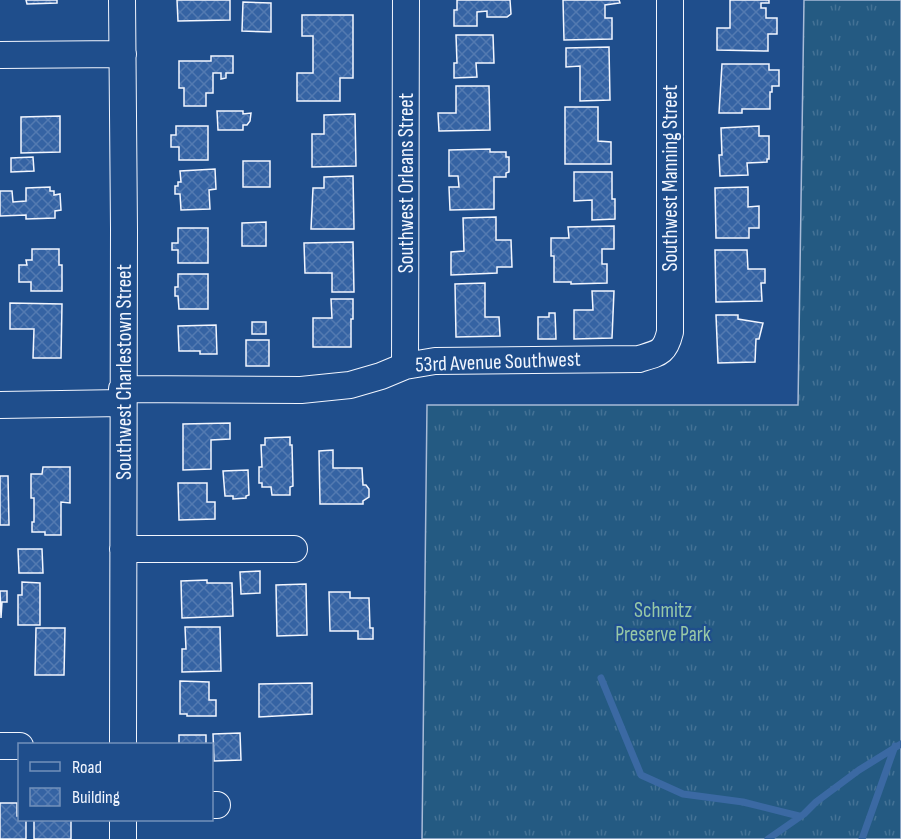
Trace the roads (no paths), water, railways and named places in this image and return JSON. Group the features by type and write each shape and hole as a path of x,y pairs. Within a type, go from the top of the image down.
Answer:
{"street":[{"name":"Southwest Charlestown Street","path":"122,0 123,743"},
{"name":"Southwest Orleans Street","path":"405,366 406,0"},
{"name":"Southwest Manning Street","path":"661,353 668,344 670,332 670,0"},
{"path":"0,55 123,54"},
{"name":"53rd Avenue Southwest","path":"0,405 122,396 301,390 350,385 405,366 435,361 639,359 661,353"},
{"path":"123,549 294,549"},
{"path":"0,746 18,746"},
{"path":"123,821 123,839"}],"waterway":[{"path":"601,678 641,775 683,794 743,802 799,816"},
{"path":"768,839 804,814 816,802 859,770 901,744"},
{"path":"862,839 895,746"}],"park label":[{"name":"Schmitz Preserve Park","path":"663,622"}]}
